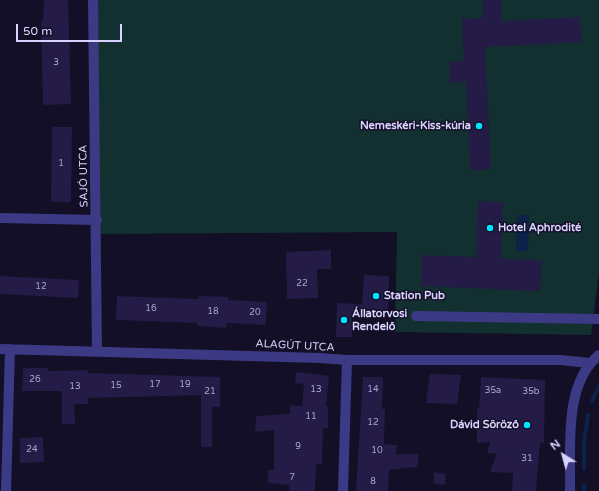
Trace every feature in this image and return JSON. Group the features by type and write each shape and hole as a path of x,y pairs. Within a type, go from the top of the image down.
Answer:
{"street":[{"name":"SAJÓ UTCA","path":"94,0 97,351"},
{"path":"0,218 96,220"},
{"path":"416,316 599,319"},
{"name":"ALAGÚT UTCA","path":"0,349 347,360 561,360 588,363"},
{"path":"6,491 10,349"},
{"path":"570,491 572,408 580,380 588,363 599,355"},
{"path":"343,491 347,360"}],"green space":[{"path":"93,0 599,0 599,273 591,335 395,332 397,232 97,234"}],"water":[{"path":"517,215 529,215 528,251 516,251"}],"building":[{"path":"44,0 68,0 71,104 43,105 41,21 43,21"},
{"name":"Nemeskéri-Kiss-kúria","path":"483,0 501,0 502,21 580,17 581,42 485,47 491,169 470,170 466,82 450,83 449,62 464,61 462,19 483,18"},
{"path":"52,127 72,127 71,202 51,202"},
{"name":"Hotel Aphrodité","path":"478,201 503,202 501,259 542,260 540,291 421,286 422,255 476,257"},
{"path":"331,250 331,269 317,269 318,298 287,299 286,252"},
{"name":"Station Pub","path":"364,275 389,276 388,316 352,315 352,337 336,337 337,303 362,304"},
{"path":"0,276 79,280 78,298 0,294"},
{"path":"117,296 199,299 199,296 228,297 228,300 267,302 266,325 227,323 226,328 197,326 197,323 116,320"},
{"path":"23,368 48,368 48,371 88,370 88,373 220,377 220,407 212,407 212,447 201,447 201,395 88,398 88,404 74,404 75,424 62,424 62,391 22,391"},
{"path":"296,372 329,376 326,406 328,407 328,428 323,428 322,464 316,464 315,491 290,491 290,485 268,483 268,470 274,470 274,430 255,432 256,416 290,414 290,405 302,406 304,384 295,383"},
{"path":"430,374 461,375 457,404 426,403"},
{"path":"363,377 383,377 382,409 385,409 384,444 397,445 396,454 419,454 417,467 389,470 388,491 356,491"},
{"path":"481,377 545,380 544,443 540,443 536,491 512,491 513,473 490,472 497,453 487,454 490,442 477,443 477,409 479,409"},
{"path":"43,437 44,462 20,463 20,438"},
{"path":"434,472 446,474 445,485 434,484"}],"waterway":[{"path":"592,401 599,386"},
{"path":"584,469 584,443 588,415"},
{"path":"584,485 584,491"}],"place":[{"name":"Nemeskéri-Kiss-kúria","path":"479,126"},
{"name":"Hotel Aphrodité","path":"490,228"},
{"name":"Station Pub","path":"376,296"},
{"name":"Állatorvosi Rendelő","path":"344,320"},
{"name":"Dávid Söröző","path":"527,425"}]}
